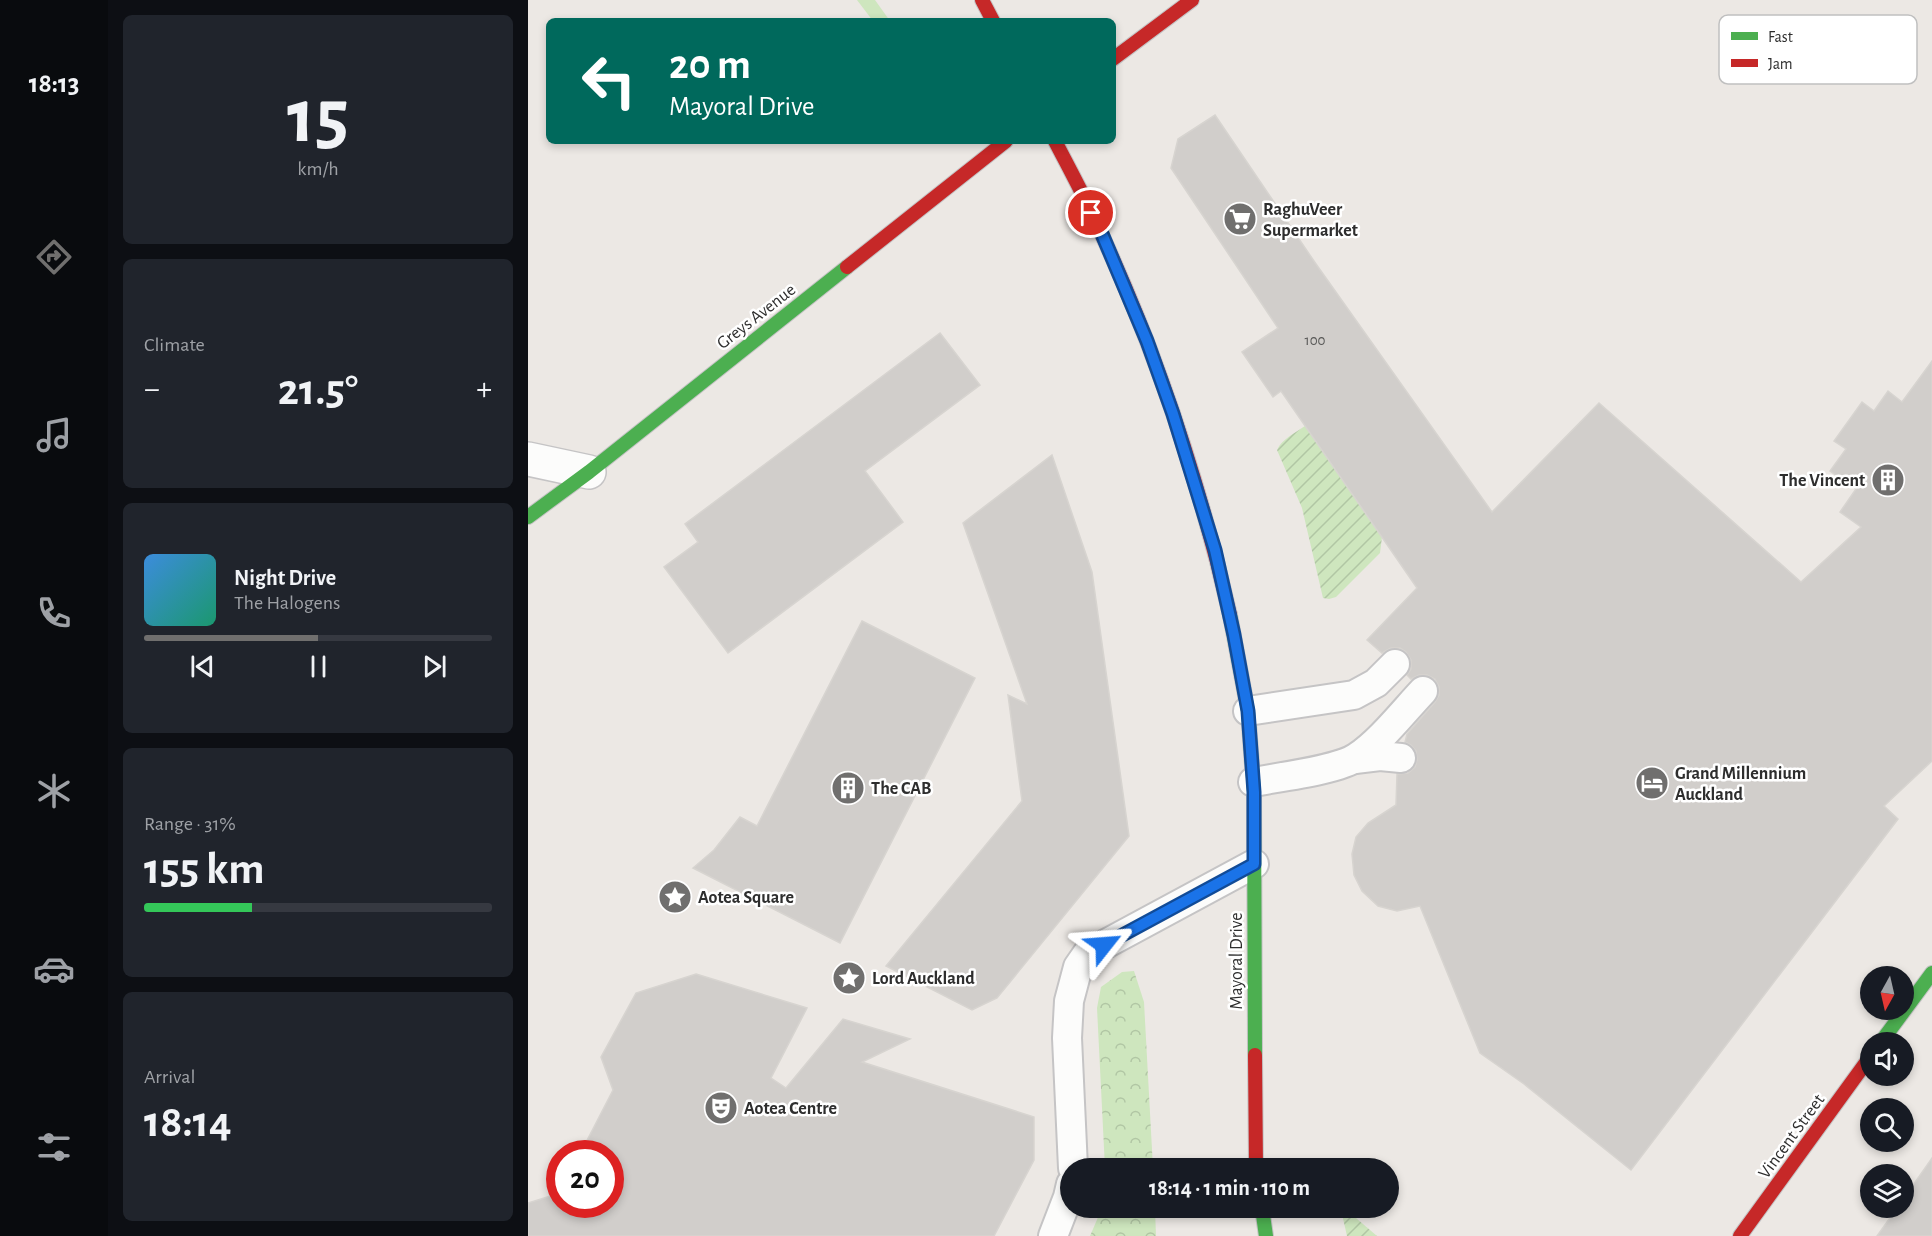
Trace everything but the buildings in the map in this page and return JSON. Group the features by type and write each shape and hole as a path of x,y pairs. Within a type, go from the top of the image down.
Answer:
{"main road":[{"path":"982,0 991,18"},
{"path":"1116,57 1192,0"},
{"name":"Greys Avenue","path":"528,517 1002,144"},
{"name":"Mayoral Drive","path":"1057,144 1102,234 1147,341 1173,414 1215,550 1234,635 1248,711 1253,782 1256,1158"},
{"path":"1888,1032 1932,973"},
{"name":"Vincent Street","path":"1740,1236 1860,1071"},
{"path":"1263,1218 1266,1236"}],"street":[{"path":"528,459 588,472"}],"lane":[{"path":"1248,711 1354,695 1376,683 1395,664"},
{"path":"1355,759 1368,749 1423,690"},
{"path":"1253,782 1336,766 1355,759 1380,756 1401,758"},
{"path":"1073,1158 1067,1038 1069,1001 1078,967 1087,954 1254,864"},
{"path":"1053,1236 1060,1218"}],"green space":[{"path":"857,0 875,0 888,18 871,18"},
{"path":"1305,426 1382,537 1380,553 1336,597 1329,599 1323,598 1302,508 1277,450 1285,439"},
{"path":"1134,971 1144,1002 1152,1158 1104,1158 1097,1008 1101,987 1122,972"},
{"path":"1098,1218 1155,1218 1156,1236 1090,1236"},
{"path":"1343,1218 1356,1218 1377,1236 1347,1236"}],"traffic: fast":[{"path":"528,517 589,472 847,267"},
{"path":"1230,615 1248,711 1254,792 1255,1055"},
{"path":"1888,1032 1932,973"},
{"path":"1263,1218 1266,1236"}],"traffic: jam":[{"path":"982,0 991,18"},
{"path":"1116,57 1192,0"},
{"path":"847,267 1002,144"},
{"path":"1057,144 1102,235 1159,374 1191,470 1230,615"},
{"path":"1255,1055 1256,1158"},
{"path":"1740,1236 1860,1071"}],"place":[{"name":"RaghuVeer Supermarket","path":"1240,219"},
{"name":"The Vincent","path":"1888,480"},
{"name":"Grand Millennium Auckland","path":"1652,783"},
{"name":"The CAB","path":"848,788"},
{"name":"Aotea Square","path":"675,897"},
{"name":"Lord Auckland","path":"849,978"},
{"name":"Aotea Centre","path":"721,1108"}],"route":[{"path":"1091,213 1147,341 1173,414 1215,550 1248,711 1254,792 1254,864 1104,945"}]}
